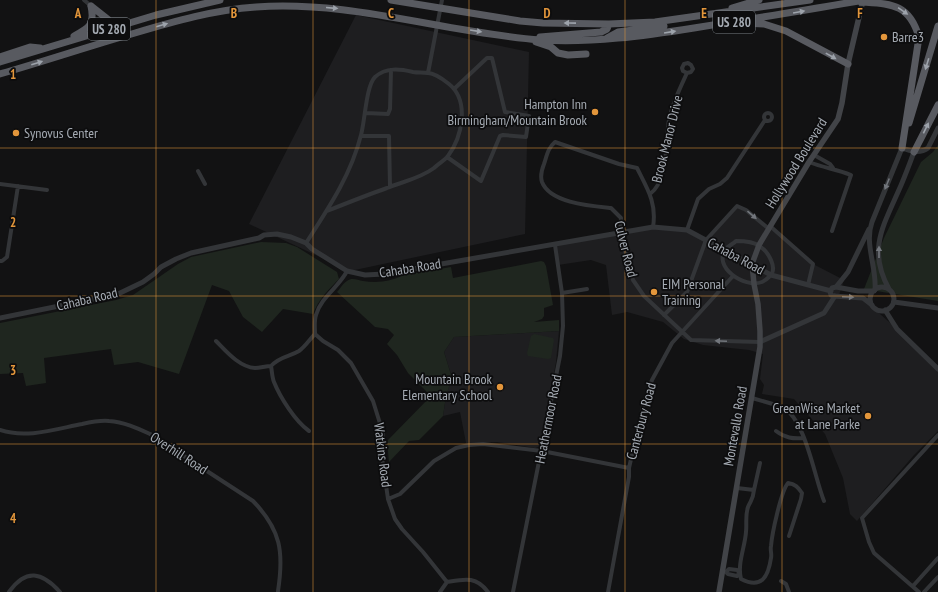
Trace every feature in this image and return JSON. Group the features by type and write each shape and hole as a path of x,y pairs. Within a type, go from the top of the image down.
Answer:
{"highway":[{"name":"US 280","path":"0,62 180,8 220,0"},
{"name":"US 280","path":"391,0 520,21 543,23 609,24 655,22 810,0"},
{"path":"604,39 611,34 618,32 656,27 685,21 759,0"},
{"name":"US 280","path":"0,74 188,18 225,10 256,7 311,6 368,12 438,25 527,38 567,40 642,36 864,0"},
{"path":"853,2 888,3 901,9 910,16 915,24 919,37 902,148"},
{"path":"91,6 110,21 134,21"},
{"path":"62,43 87,29 92,20 91,6"},
{"path":"729,23 764,24 775,27 786,31 848,64"},
{"path":"527,38 601,32 607,29 609,24"},
{"path":"902,148 938,26"},
{"path":"527,38 551,47 558,53 568,55 586,54"},
{"path":"0,57 30,47 46,48"},
{"path":"914,152 938,105"}],"main road":[{"name":"Hollywood Boulevard","path":"752,264 759,245 769,228 809,162 838,119 848,64 864,0"},
{"name":"Montevallo Road","path":"719,592 724,571 760,342 758,304 752,264"}],"street":[{"path":"84,0 91,6"},
{"path":"428,73 442,0"},
{"path":"447,157 481,181 500,136 526,137 529,116 505,112 492,58 487,58 454,89"},
{"path":"366,113 388,114 390,109 391,70"},
{"path":"306,243 327,211 353,162 361,136 366,113 368,89 371,82 383,72 402,70 420,74 428,73 448,83 461,100 463,114 456,140 447,157 433,169 416,177 327,211"},
{"name":"Brook Manor Drive","path":"653,227 655,218 654,205 650,194 655,190 661,175 666,154 669,120 675,99 687,73"},
{"path":"687,230 698,199 709,189 720,184 727,178 765,120"},
{"path":"914,152 882,228 878,247 880,271 889,289 894,295 894,302 890,308 879,310 863,298 831,295 830,291 832,288 836,287 848,272 870,228 902,148 914,152 925,150 928,148 938,128"},
{"path":"361,136 389,136 390,187"},
{"name":"Culver Road","path":"650,194 636,168 619,164 555,142 550,146 542,170 541,180 549,192 568,202 611,208 621,218 620,233 632,280 644,296 691,340 760,342 824,313 835,296"},
{"path":"814,155 830,164 833,168"},
{"path":"809,162 829,169 833,168 851,175 832,231"},
{"path":"198,171 205,184"},
{"path":"0,184 48,190"},
{"path":"0,261 6,257 18,186"},
{"path":"664,315 687,292 706,240 738,206 769,228 813,264 808,286"},
{"name":"Cahaba Road","path":"0,318 118,294 143,282 161,267 176,258 191,253 259,238 264,235 277,234 306,243 312,249 347,271 365,275 384,274 653,227 687,230 771,275 830,291"},
{"path":"870,228 870,252 876,280 871,297 872,305"},
{"path":"736,241 745,241 759,245 772,262 773,268 771,275 762,282 754,284 733,276 724,265 723,256 725,249 736,241"},
{"name":"Heathermoor Road","path":"513,592 560,356 563,326 562,293 555,244"},
{"path":"216,341 232,357 246,366 255,368 271,366 276,360 298,352 315,334 315,317 321,304 344,277 347,271"},
{"name":"Canterbury Road","path":"608,592 629,477 628,468 643,406 652,380 672,343 683,333 689,324 733,276"},
{"path":"836,287 858,291 874,290 883,287 889,289"},
{"path":"562,293 587,289"},
{"path":"894,302 938,308"},
{"path":"885,310 897,329 938,370"},
{"name":"Watkins Road","path":"315,334 322,341 338,350 350,363 373,401 383,433 382,457 388,499 395,519 447,582"},
{"path":"271,366 274,381 282,398 302,426 309,431"},
{"path":"752,398 783,407 788,410 798,424 804,438 824,501"},
{"name":"Overhill Road","path":"0,430 9,433 36,434 109,420 133,426 150,434 252,501 264,512 271,523 278,540 282,557 278,592"},
{"path":"776,431 794,439 804,438"},
{"path":"919,592 874,553 862,518 938,435"},
{"path":"388,499 400,494 434,461 456,448 469,445 483,444 542,451 628,468"},
{"path":"760,463 752,501 748,506 740,573 741,579 754,584 761,581 767,573 771,557 770,547 781,500 788,483 798,487 802,493 789,536"},
{"path":"737,488 754,490"},
{"path":"913,586 938,558"},
{"path":"724,571 729,569 737,570 740,573"},
{"path":"9,592 16,583 28,576 39,576 49,580 60,592"},
{"path":"924,592 938,577"},
{"path":"440,592 447,582 465,579 475,580 484,586 488,592"},
{"path":"781,581 786,584 789,592"}],"shaded area":[{"path":"356,15 529,52 525,234 350,271 249,224"},
{"path":"938,145 938,301 864,289 884,238 921,162 933,152"},
{"path":"737,206 770,227 813,264 844,280 839,295 863,299 897,329 938,369 938,431 914,455 857,521 850,514 843,478 825,434 794,399 762,394 764,385 760,379 763,354 749,350 703,345 684,339 663,322 627,312 612,315 606,265 591,260 558,265 555,245 645,228 687,230 706,240"},
{"path":"261,242 286,243 297,247 337,272 339,279 321,299 313,314 283,309 262,332 243,317 229,291 212,285 179,374 138,362 114,365 111,349 44,358 46,383 26,386 23,373 0,374 0,323 116,300 133,295 178,264 191,257"},
{"path":"541,261 544,262 546,266 553,305 544,308 544,316 542,319 534,322 559,320 559,331 454,337 444,352 452,378 446,396 443,416 419,440 409,441 389,462 387,441 431,396 408,373 397,355 387,344 394,335 388,329 375,327 337,292 344,283 351,279 378,282 394,279 403,275 451,267 453,278"},
{"name":"Mountain Brook Elementary School","path":"559,331 556,362 541,446 535,448 497,442 466,443 460,412 443,416 446,396 452,378 444,352 454,337"},
{"path":"534,334 553,338 551,358 548,359 528,356 527,353 531,336"}],"place":[{"name":"Barre3","path":"884,37"},
{"name":"Hampton Inn Birmingham/Mountain Brook","path":"595,112"},
{"name":"Synovus Center","path":"16,133"},
{"name":"EIM Personal Training","path":"654,292"},
{"name":"Mountain Brook Elementary School","path":"500,387"},
{"name":"GreenWise Market at Lane Parke","path":"868,416"}]}
